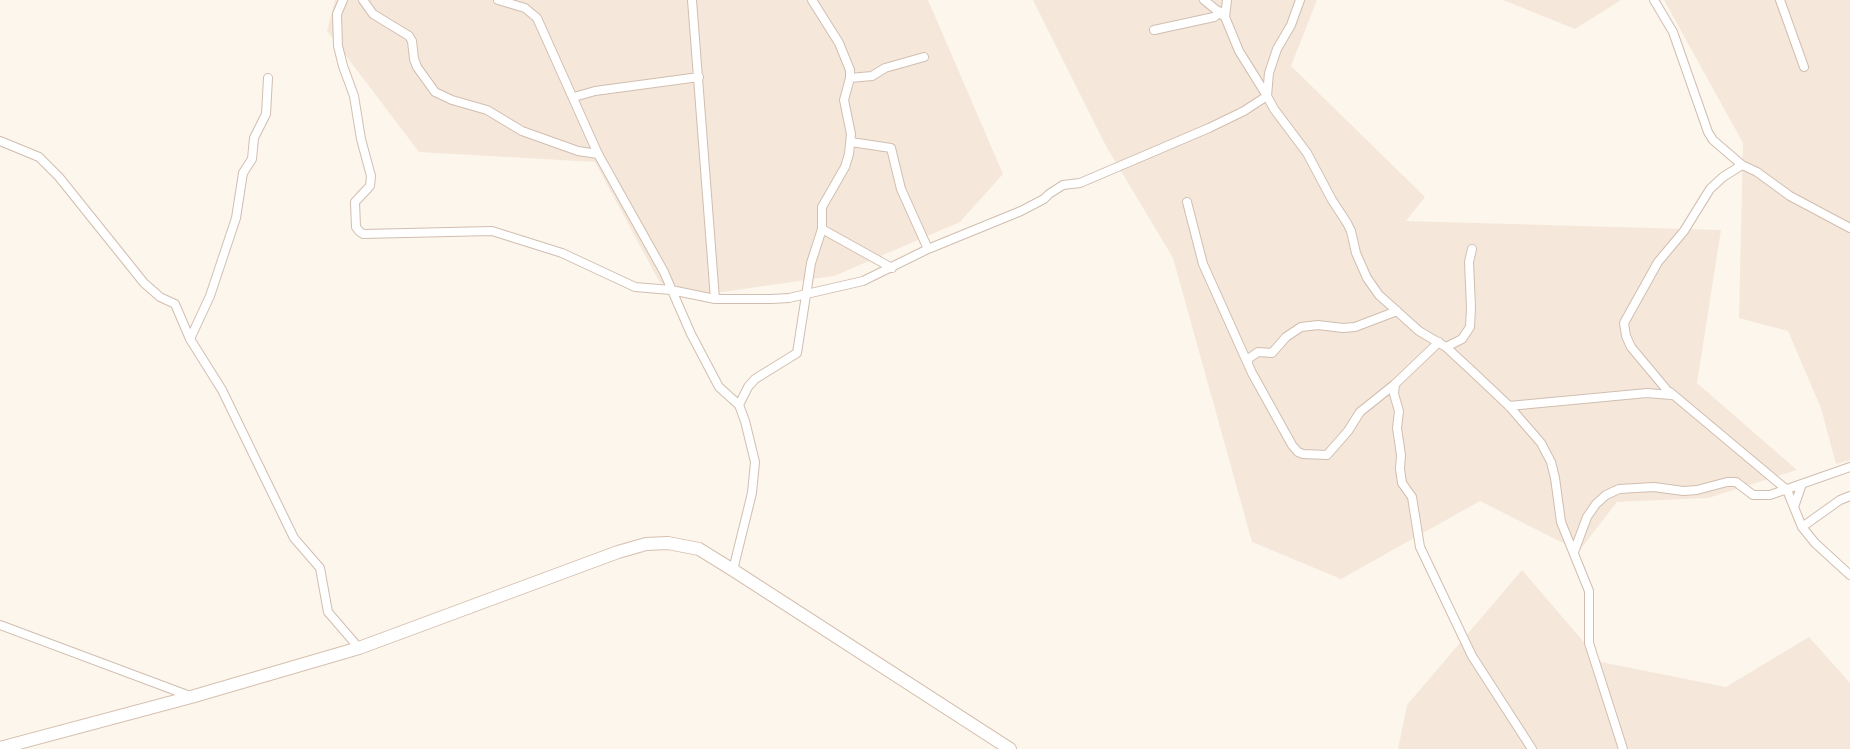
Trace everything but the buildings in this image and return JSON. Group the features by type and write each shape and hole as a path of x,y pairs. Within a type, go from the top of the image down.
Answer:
{"street":[{"path":"343,0 337,14 338,46 354,96 361,140 371,176 370,186 355,202 356,227 359,231 363,234 492,231 582,261 635,287 671,290 715,299 771,299 863,282 928,249 1021,212 1063,185 1080,183 1209,128 1244,111 1267,96"},
{"path":"363,0 373,14 409,36 417,67 435,92 452,100 488,110 522,131 578,151 598,154"},
{"path":"498,0 525,8 537,18 598,154 664,272 691,334 718,387 739,405 754,462 752,493 733,570"},
{"path":"692,0 715,299"},
{"path":"739,405 755,379 797,353 812,263 822,229 822,207 845,167 851,142 850,124 844,100 850,78 848,64 812,0"},
{"path":"1204,0 1222,14 1239,51 1274,109 1307,153 1347,223 1367,278 1379,295 1419,331 1442,344 1509,406 1541,443 1551,462 1561,522 1589,591 1588,629 1591,653 1623,749"},
{"path":"1154,30 1222,14 1227,0"},
{"path":"1267,96 1269,73 1277,49 1291,25 1300,0"},
{"path":"1654,0 1673,32 1708,132 1719,147 1790,196 1850,228"},
{"path":"1780,0 1804,67"},
{"path":"850,78 872,76 885,68 924,57"},
{"path":"574,97 595,91 699,77"},
{"path":"190,339 210,296 236,218 243,173 252,159 254,138 266,114 268,78"},
{"path":"0,141 39,157 59,177 144,283 160,297 175,304 190,339 222,390 294,538 320,568 328,612 359,648"},
{"path":"851,142 891,148 901,189 928,249"},
{"path":"1671,395 1631,346 1626,336 1624,323 1639,292 1658,262 1684,231 1710,189 1742,165"},
{"path":"1187,202 1203,264 1252,373 1292,445 1303,454 1327,455 1348,431 1360,411 1442,344 1462,339 1470,327 1468,262 1472,249"},
{"path":"822,229 892,268"},
{"path":"1248,364 1248,359 1258,352 1265,354 1272,352 1286,337 1301,327 1318,325 1355,327 1397,311"},
{"path":"1395,384 1394,394 1400,411 1397,428 1402,483 1412,498 1420,547 1472,656 1532,749"},
{"path":"1509,406 1647,393 1671,395 1670,392 1712,429 1759,464 1787,490 1802,526 1815,543 1850,575"},
{"path":"1574,552 1587,517 1596,504 1606,495 1618,489 1654,487 1683,491 1697,490 1727,482 1736,483 1754,495 1761,496 1787,490 1850,467"},
{"path":"1794,507 1802,484"},
{"path":"1802,526 1850,495"},
{"path":"1,749 359,648 568,570 646,544 668,543 699,549 1011,749"},
{"path":"0,625 190,697"}],"shaded area":[{"path":"335,0 928,0 1003,174 960,222 834,276 708,294 660,283 595,162 419,152 327,31"},
{"path":"1033,0 1317,0 1291,66 1425,197 1406,221 1721,230 1697,383 1797,470 1708,498 1617,502 1579,551 1480,501 1341,579 1252,542 1173,258 1106,146"},
{"path":"1503,0 1621,0 1575,29"},
{"path":"1664,0 1850,0 1850,460 1836,464 1821,408 1788,331 1739,318 1743,143"},
{"path":"1522,570 1601,662 1726,687 1809,637 1850,683 1850,749 1398,749 1407,705"}]}
